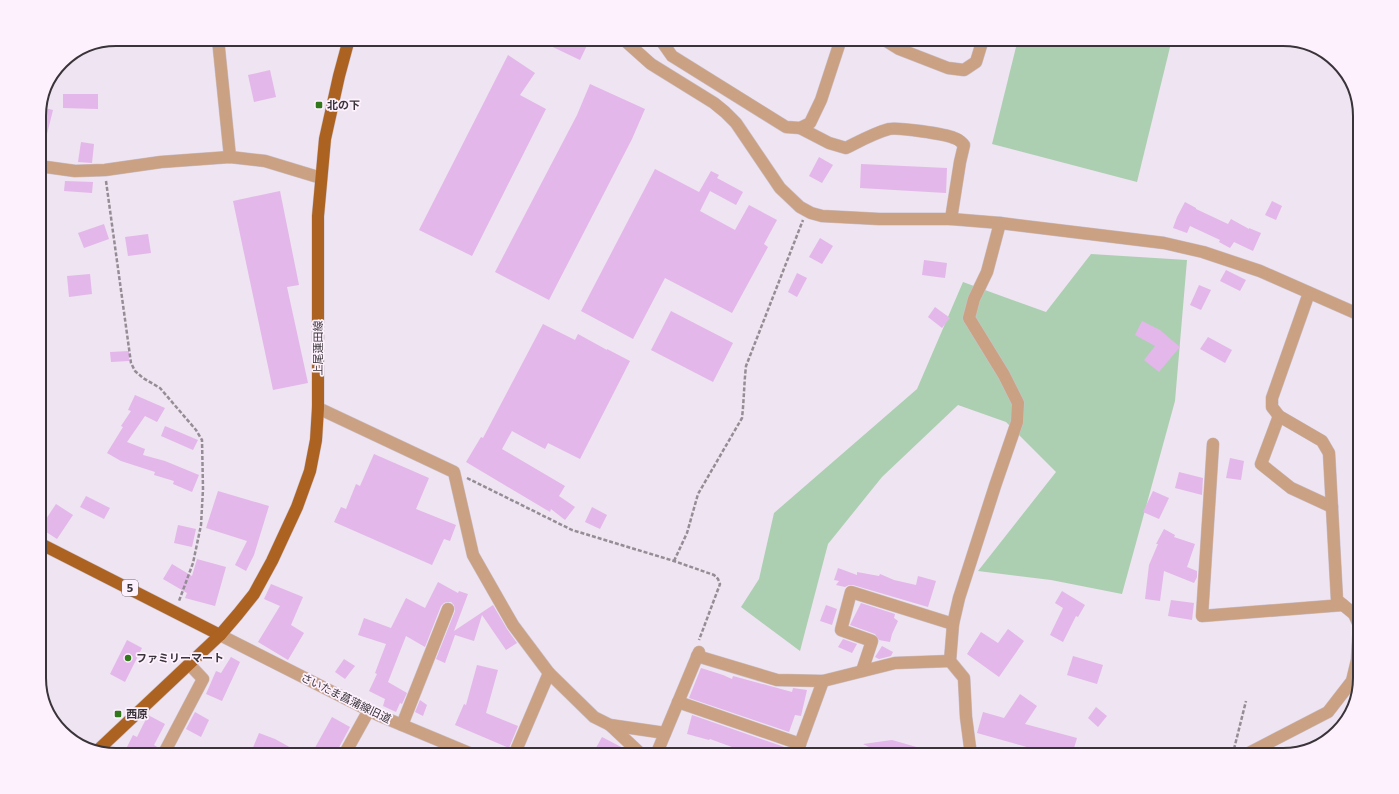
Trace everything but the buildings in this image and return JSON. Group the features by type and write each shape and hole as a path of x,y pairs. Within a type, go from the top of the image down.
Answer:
{"main road":[{"name":"上尾蓮田線","path":"102,746 220,635 254,594 284,537 310,471 316,440 318,408 318,216 324,139 347,46"},
{"name":"5","path":"46,546 220,635"}],"street":[{"path":"219,46 230,157"},
{"path":"631,46 651,64 714,103 725,112 736,123 780,188 791,200 807,211 822,216 879,219 951,219 1000,223 1164,243 1203,252 1260,271 1353,312"},
{"path":"665,46 672,56 786,127 800,128 829,143 846,148 863,139 890,129 922,132 960,140 964,145 951,219"},
{"path":"800,128 810,123 821,100 840,46"},
{"path":"893,46 899,50 948,68 964,70 976,62 981,46"},
{"path":"46,167 75,171 105,170 161,162 230,157 264,161 321,178"},
{"path":"969,748 964,678 950,661 954,624 959,598 994,486 1018,422 1018,404 1004,375 969,318 974,299 987,272 1000,223"},
{"path":"1309,293 1272,398 1272,407 1279,416 1322,441 1329,452 1337,600 1353,613"},
{"path":"318,408 454,472 473,555 513,625 549,673 594,717 610,725 635,748"},
{"path":"1279,416 1261,464 1291,488 1332,507"},
{"path":"1213,444 1202,616 1343,605"},
{"path":"862,671 872,641 841,630 850,592 954,624"},
{"path":"402,725 448,609"},
{"name":"さいたま菖蒲線旧道","path":"220,635 369,710 455,748"},
{"path":"659,748 698,654 777,680 823,682 895,663 950,661"},
{"path":"167,748 203,679 189,664"},
{"path":"517,748 549,673"},
{"path":"1259,748 1328,712 1352,681 1353,677"},
{"path":"799,748 823,682"},
{"path":"678,702 793,748"},
{"path":"348,748 369,710"},
{"path":"610,725 665,734"}],"path":[{"path":"105,170 131,363 135,371 143,378 160,388 196,430 202,440 203,489 201,525 193,563 175,611"},
{"path":"674,561 687,533 698,494 742,418 744,403 743,386 746,366 807,211"},
{"path":"454,472 572,530 674,561 714,575 720,584 697,647 698,654"},
{"path":"1234,748 1246,701"}],"green space":[{"path":"1016,46 1170,46 1137,182 992,144"},
{"path":"1091,254 1187,260 1175,401 1122,594 1051,580 978,571 1056,472 1006,422 958,405 882,477 828,544 800,651 741,607 759,579 774,513 917,389 963,282 1046,312"}],"place":[{"name":"北の下","path":"319,105"},
{"name":"ファミリーマート","path":"128,658"},
{"name":"西原","path":"118,714"}]}
